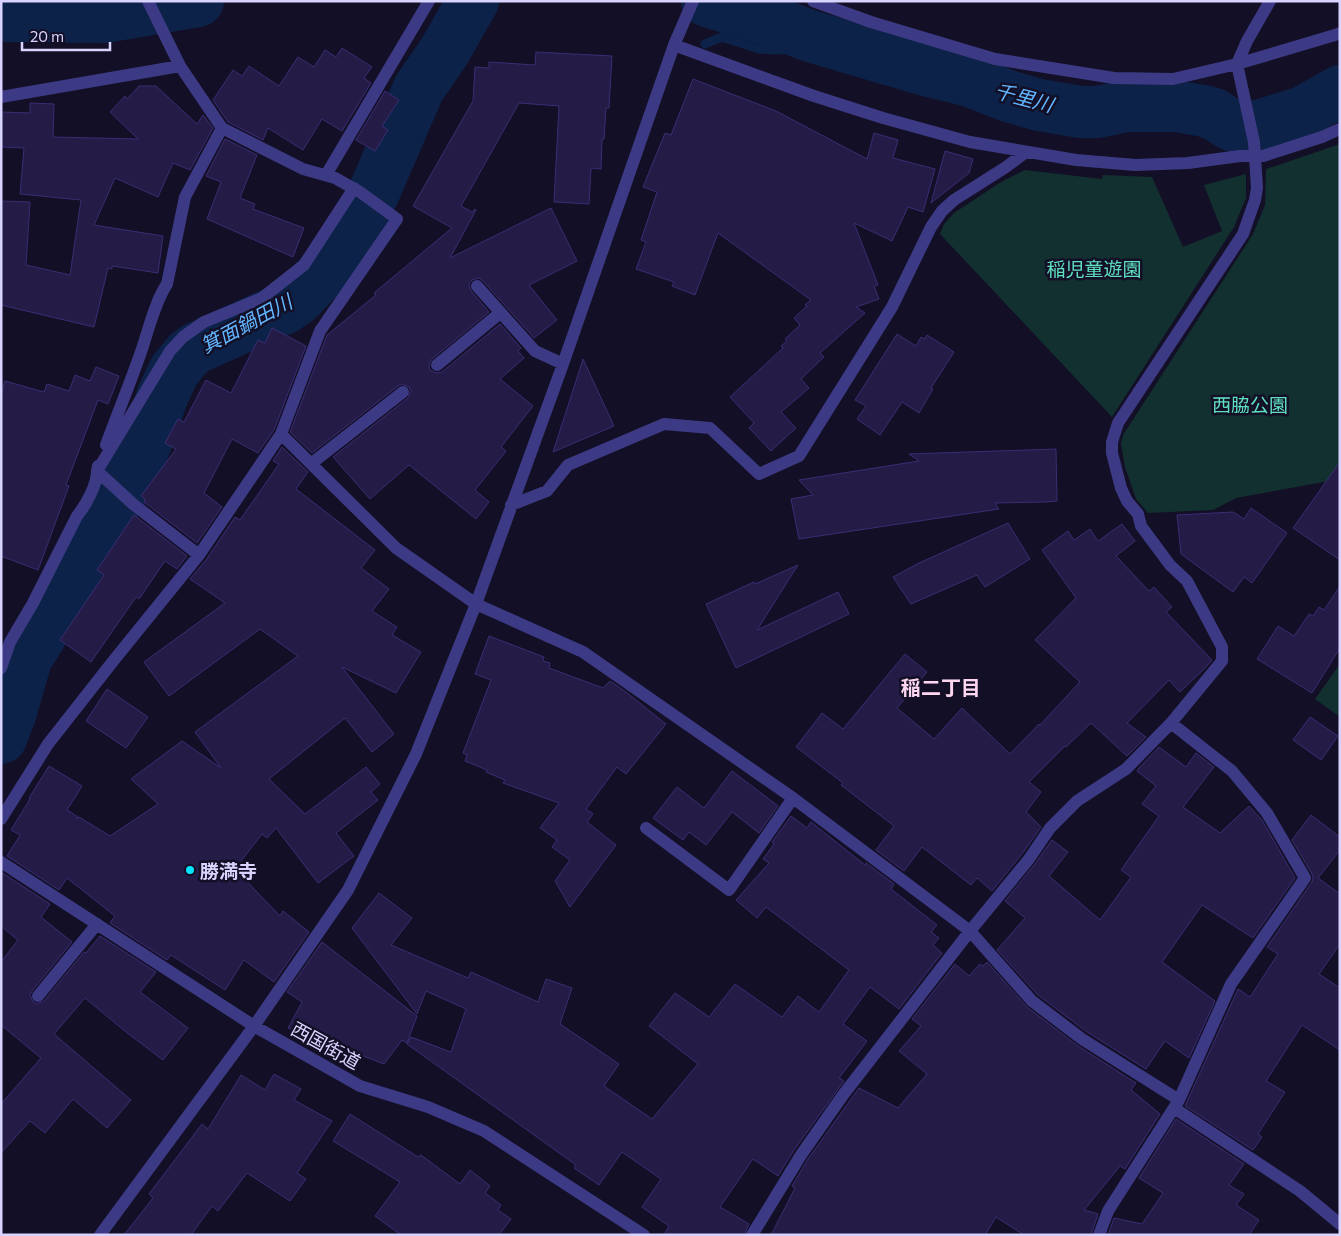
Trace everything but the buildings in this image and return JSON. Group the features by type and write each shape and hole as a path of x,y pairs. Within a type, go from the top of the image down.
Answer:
{"street":[{"path":"1,819 48,744 199,555 281,434 320,331 397,219 357,190 335,178 303,169 222,128 180,66 148,1"},
{"path":"326,175 429,1"},
{"path":"100,1235 254,1026 348,890 416,754 476,604 563,364 675,42 693,1"},
{"path":"813,1 871,22 994,59 1114,78 1172,79 1238,70 1340,33"},
{"path":"752,1235 801,1155 843,1095 970,931 1029,859 1050,828 1077,801 1126,768 1171,723 1222,661 1222,647 1187,582 1170,565 1140,526 1138,514 1127,502 1121,488 1112,453 1112,442 1118,423 1242,234 1255,200 1257,188 1254,142 1238,70 1246,41 1270,1"},
{"path":"675,42 814,96 883,118 970,142 1076,160 1135,165 1188,163 1240,156 1263,156 1322,137 1340,129"},
{"path":"1,97 180,66"},
{"path":"1,668 10,642 33,603 77,516 82,510 96,479 96,471 151,319 168,284 185,197 222,128"},
{"path":"511,505 547,492 568,465 664,424 710,428 759,474 799,456 892,307 931,227 942,211 954,200 1026,152"},
{"path":"96,471 163,361 175,345 204,322 262,298 304,265 357,190"},
{"path":"477,286 535,351 563,364"},
{"path":"437,365 500,313"},
{"path":"312,463 403,392"},
{"path":"281,434 396,548 476,604 583,652 792,798 970,931 1032,1001 1082,1039 1300,1191 1340,1224"},
{"path":"96,471 133,504 199,555"},
{"path":"1098,1235 1108,1211 1176,1104 1231,984 1305,878 1267,813 1232,771 1171,723"},
{"path":"646,828 729,890 792,798"},
{"name":"西国街道","path":"1,862 254,1026 360,1086 428,1107 484,1131 644,1235"},
{"path":"38,996 97,924"}],"green space":[{"name":"西脇公園","path":"1340,144 1340,479 1236,498 1213,510 1148,513 1136,499 1125,467 1121,444 1123,435 1253,234 1265,205 1266,169"},
{"name":"稲児童遊園","path":"1025,170 1102,179 1103,175 1152,177 1183,247 1222,231 1204,185 1246,174 1246,198 1234,227 1112,417 940,234 944,224 954,213 1001,182"},
{"path":"1340,664 1340,717 1315,699"}],"waterway":[{"name":"千里川","path":"1,16 104,17 198,1"},
{"name":"箕面鍋田川","path":"1,738 10,715 26,659 138,463 162,397 174,371 188,354 196,348 285,308 298,299 335,258 365,210 375,190 419,88 444,52 473,1"},
{"name":"千里川","path":"707,1 763,18 810,36 970,81 1008,96 1039,105 1081,112 1097,112 1127,106 1175,106 1214,114 1231,125 1240,128 1261,125 1303,112 1340,91"},
{"path":"763,18 768,1"},
{"path":"705,44 722,37 759,49 777,50 799,48 810,36"}],"place":[{"name":"勝満寺","path":"190,870"}],"district":[{"name":"稲二丁目","path":"941,687"}]}
